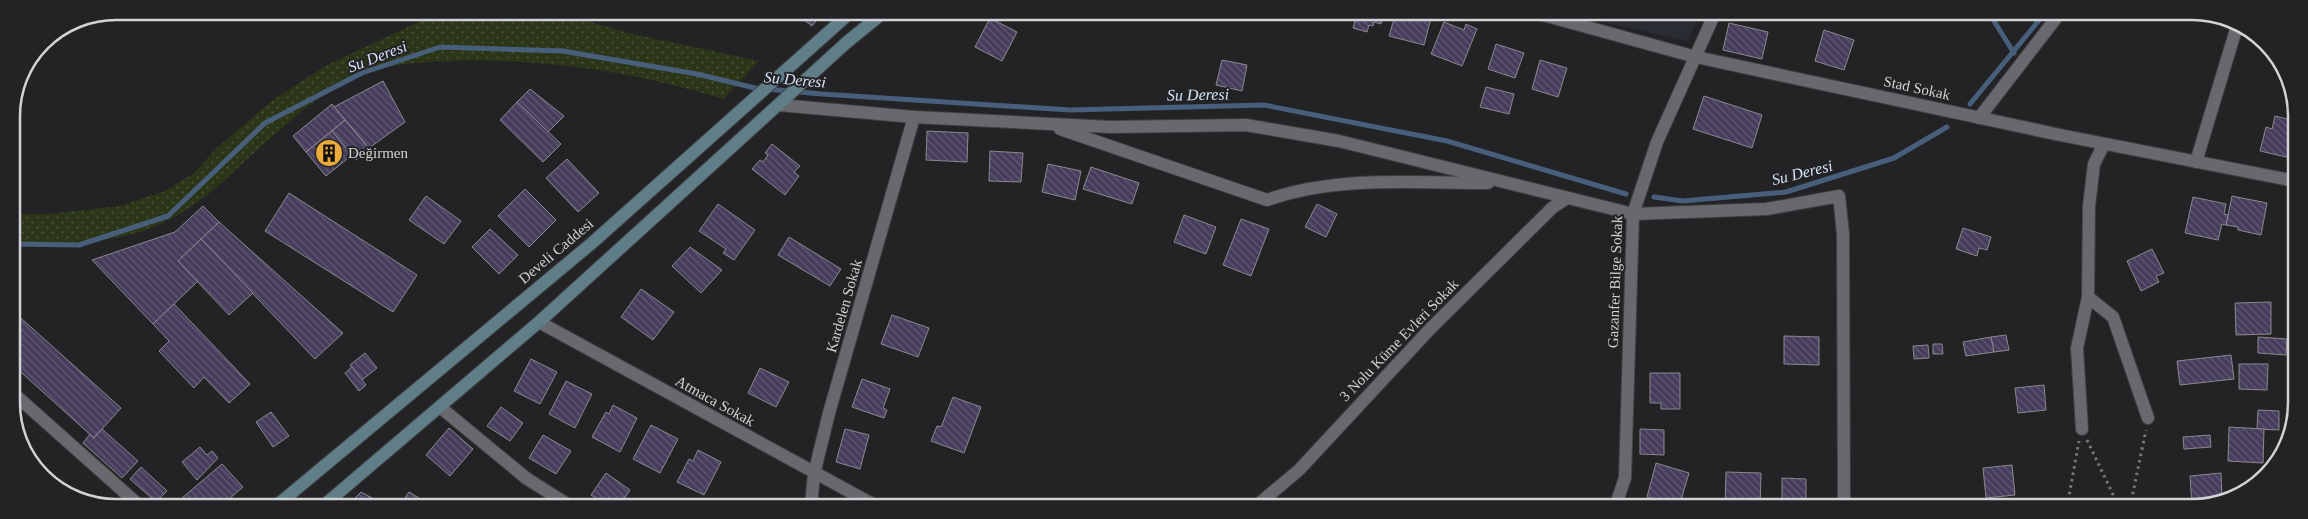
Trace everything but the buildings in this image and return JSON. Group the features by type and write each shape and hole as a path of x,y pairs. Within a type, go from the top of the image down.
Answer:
{"main road":[{"name":"Develi Caddesi","path":"284,499 592,243 841,20"},
{"path":"331,499 540,322 875,20"}],"street":[{"name":"Stad Sokak","path":"1561,20 1696,57 2104,144 2288,180"},
{"name":"Gazanfer Bilge Sokak","path":"1618,499 1625,478 1633,214 1657,142 1712,20"},
{"path":"1980,118 2055,20"},
{"path":"2196,162 2236,30"},
{"path":"784,101 914,117 1046,124 1112,127 1246,124 1339,141 1633,214 1767,209 1839,196 1843,234 1844,499"},
{"name":"Kardelen Sokak","path":"812,499 814,474 829,413 914,117"},
{"path":"1046,124 1267,200 1283,194 1338,183 1509,184"},
{"path":"2082,428 2076,348 2088,297 2089,206 2094,164 2104,144"},
{"name":"3 Nolu Küme Evleri Sokak","path":"1265,499 1299,470 1430,329 1552,208 1567,198"},
{"path":"2088,297 2113,317 2148,418"},
{"name":"Atmaca Sokak","path":"540,322 862,499"},
{"path":"20,399 132,499"},
{"path":"440,407 526,478 559,499"}],"path":[{"path":"2132,499 2148,418"},
{"path":"2069,499 2082,428"},
{"path":"2082,428 2115,499"}],"shaded area":[{"path":"1595,20 1698,20 1687,41"}],"green space":[{"path":"423,20 583,20 633,34 759,61 724,99 691,89 624,74 556,65 522,62 453,61 412,63 386,67 360,75 327,92 290,121 203,198 159,225 112,239 88,242 20,242 20,214 49,214 120,206 165,191 194,173 218,147 273,100 327,65"}],"waterway":[{"path":"1993,20 2014,53"},
{"name":"Su Deresi","path":"1970,104 2039,20"},
{"name":"Su Deresi","path":"20,244 79,245 168,216 265,123 362,73 440,47 563,51 697,74 755,88 822,94 1070,110 1264,105 1447,141 1626,194"},
{"name":"Su Deresi","path":"1654,197 1683,201 1786,192 1894,158 1947,127"}],"place":[{"name":"Değirmen","path":"329,153"}]}
